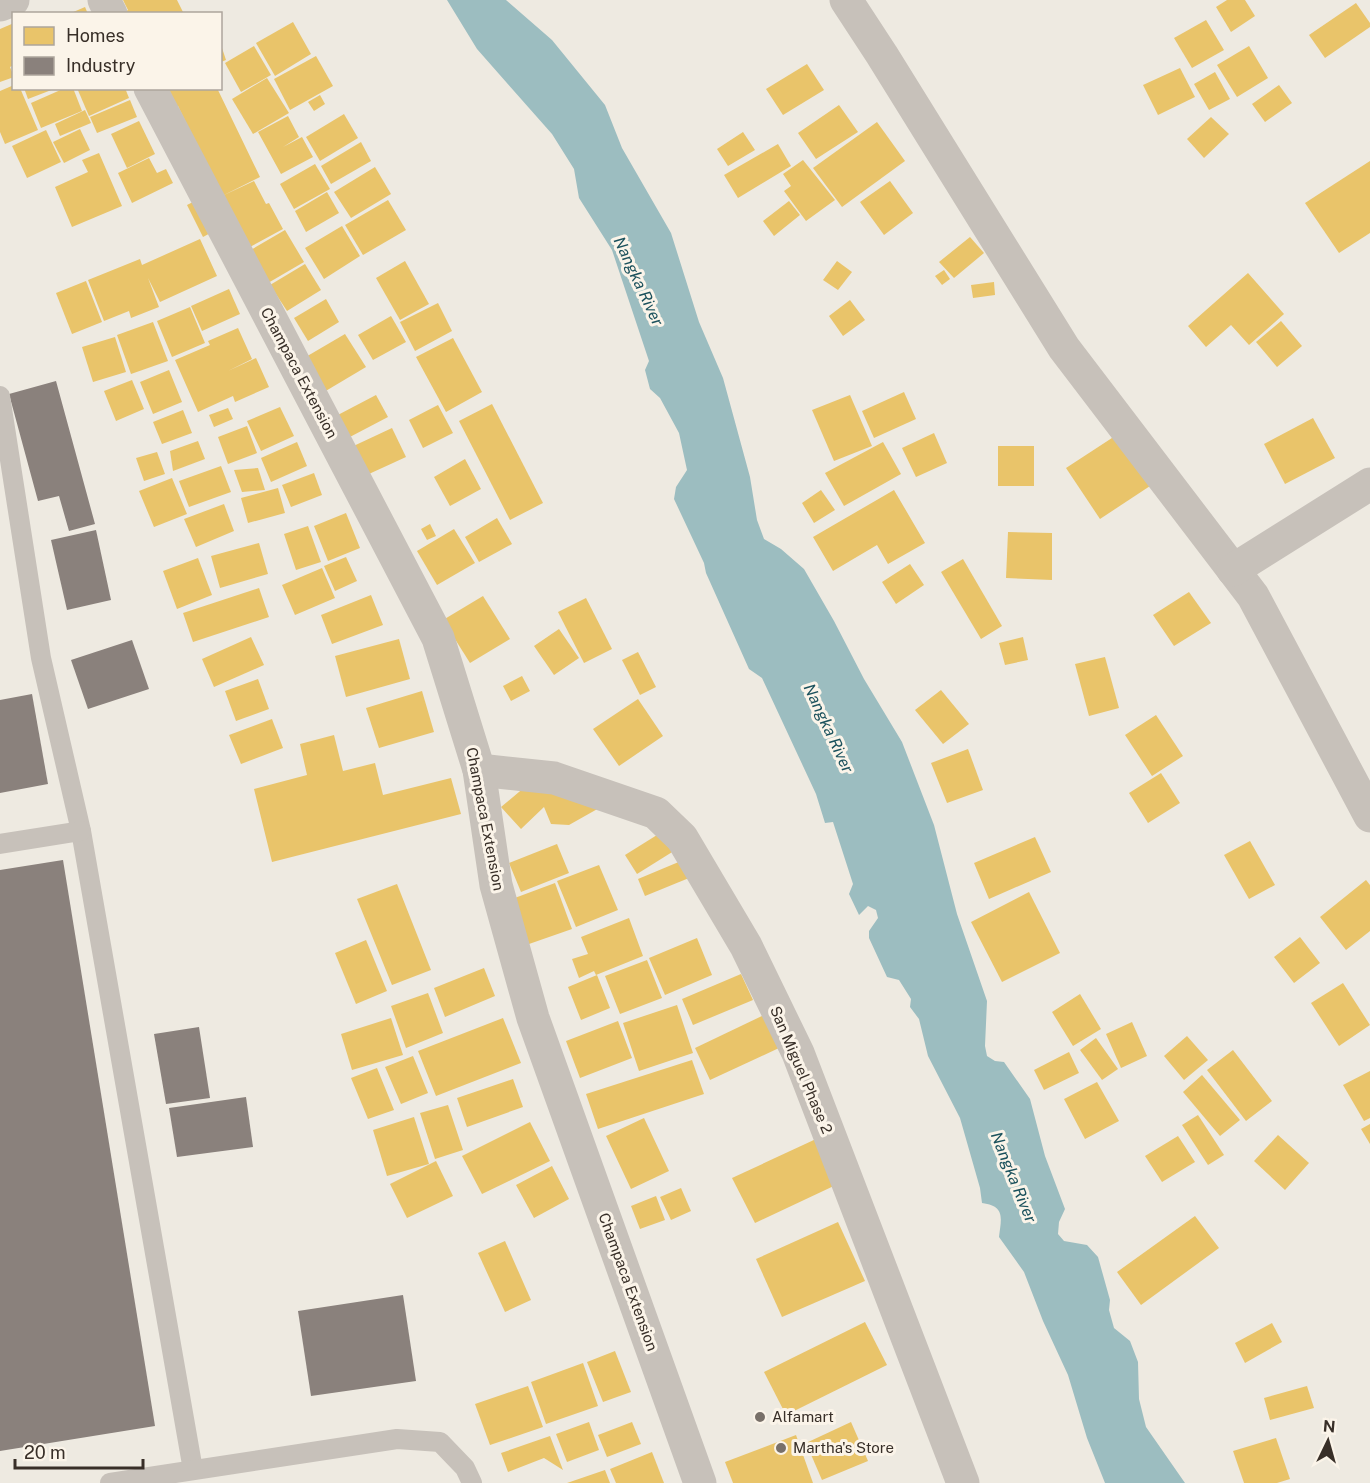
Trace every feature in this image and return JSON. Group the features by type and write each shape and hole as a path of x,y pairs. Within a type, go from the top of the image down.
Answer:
{"street":[{"path":"0,5 13,0"},
{"path":"846,0 1064,348 1253,597 1370,816"},
{"name":"Champaca Extension","path":"151,90 438,638 479,770 496,885 533,1018 700,1483"},
{"path":"1233,570 1370,484"},
{"name":"San Miguel Phase 2","path":"479,770 554,778 656,813 682,838 746,946 798,1053 963,1483"}],"lane":[{"path":"0,396 41,658 81,831 193,1470"},
{"path":"0,844 81,831"},
{"path":"110,1483 397,1439 440,1442 465,1468 472,1483"}],"water":[{"name":"Nangka River","path":"447,0 506,0 552,40 605,105 622,148 671,233 699,322 723,378 750,477 757,520 764,539 781,549 804,569 864,679 902,742 934,825 957,914 987,1001 985,1046 987,1056 995,1061 1004,1062 1030,1099 1045,1156 1065,1209 1059,1222 1058,1234 1064,1241 1087,1245 1098,1257 1110,1300 1109,1310 1114,1328 1130,1341 1138,1362 1139,1399 1146,1427 1185,1483 1105,1483 1087,1438 1068,1375 1024,1272 999,1237 1000,1214 995,1207 982,1203 980,1188 960,1118 928,1056 919,1019 910,1007 911,999 899,980 887,977 869,938 869,931 878,918 876,910 868,906 859,915 849,894 853,884 833,822 825,823 816,794 762,678 749,669 674,499 676,487 687,470 679,433 660,398 650,389 645,370 649,361 612,250 579,198 574,169 552,134 477,49"}],"building: Homes":[{"path":"123,0 177,0 183,12 124,12 128,10"},
{"path":"1227,0 1245,0 1255,16 1231,32 1216,7"},
{"path":"1356,3 1370,23 1370,27 1325,58 1309,35"},
{"path":"85,7 87,12 73,12"},
{"path":"1206,20 1224,50 1192,68 1174,38"},
{"path":"293,22 311,54 275,76 256,43"},
{"path":"12,24 12,66 10,67 12,78 0,82 0,29"},
{"path":"254,46 271,75 241,92 225,63"},
{"path":"1249,46 1268,78 1237,97 1217,65"},
{"path":"222,48 226,60 222,62"},
{"path":"316,56 333,86 290,110 274,79"},
{"path":"807,64 824,90 783,115 766,89"},
{"path":"1180,68 1195,97 1158,115 1143,85"},
{"path":"1215,72 1230,99 1209,110 1194,84"},
{"path":"267,78 289,113 253,134 232,99"},
{"path":"1279,85 1292,103 1265,122 1252,104"},
{"path":"12,86 12,90 21,90 38,130 5,144 0,132 0,91"},
{"path":"25,90 51,90 28,99"},
{"path":"60,90 74,90 82,111 41,128 31,103"},
{"path":"78,90 126,90 129,98 89,116"},
{"path":"167,90 218,90 260,177 222,196 254,181 283,229 248,248 216,198 184,132 189,129 178,106 175,107"},
{"path":"320,95 325,104 314,111 308,102"},
{"path":"130,100 137,117 97,133 90,117"},
{"path":"839,105 858,132 816,159 798,133"},
{"path":"85,110 91,123 60,136 55,124"},
{"path":"344,114 358,138 320,161 306,137"},
{"path":"288,116 299,137 283,147 302,137 313,157 281,174 258,132"},
{"path":"1211,117 1229,134 1204,158 1187,139"},
{"path":"139,121 155,154 127,168 111,134"},
{"path":"877,122 905,161 842,207 813,168"},
{"path":"80,129 90,150 64,163 53,142"},
{"path":"46,130 61,162 27,178 12,146"},
{"path":"743,132 755,150 728,166 717,149"},
{"path":"361,142 371,161 331,184 321,166"},
{"path":"778,144 791,166 738,198 724,175"},
{"path":"99,153 122,206 72,227 55,187 88,172 82,160"},
{"path":"149,158 157,173 166,169 173,183 132,203 118,173"},
{"path":"803,160 835,200 806,221 784,191 791,186 783,174"},
{"path":"1370,161 1370,233 1339,253 1305,203"},
{"path":"315,164 330,189 294,209 280,184"},
{"path":"375,167 391,194 351,218 334,192"},
{"path":"890,181 913,213 884,235 860,202"},
{"path":"327,192 339,213 306,232 295,211"},
{"path":"201,198 216,230 203,237 187,205"},
{"path":"388,200 406,230 363,255 345,225"},
{"path":"789,201 800,215 774,236 763,221"},
{"path":"342,226 360,256 324,279 305,248"},
{"path":"285,230 304,262 268,283 249,251"},
{"path":"970,237 984,253 954,278 939,262"},
{"path":"200,239 217,276 160,302 148,278 159,307 131,318 129,311 104,321 88,280 140,259 142,265"},
{"path":"405,261 429,304 400,320 376,278"},
{"path":"837,261 852,272 838,290 823,280"},
{"path":"305,264 321,290 287,311 270,285"},
{"path":"944,270 950,279 942,285 935,276"},
{"path":"1248,273 1284,314 1249,345 1231,325 1206,347 1188,326"},
{"path":"86,281 102,322 72,334 56,293"},
{"path":"994,282 995,295 973,298 971,285"},
{"path":"229,289 240,314 202,331 191,306"},
{"path":"326,299 339,322 308,341 294,318"},
{"path":"850,300 865,320 843,336 829,316"},
{"path":"438,303 452,331 415,351 400,322"},
{"path":"190,307 205,343 172,357 157,321"},
{"path":"391,316 406,342 373,360 358,335"},
{"path":"1281,321 1302,346 1277,367 1256,342"},
{"path":"153,322 168,361 131,374 117,335"},
{"path":"238,328 252,359 228,371 256,358 269,387 235,402 233,396 198,412 175,360 210,345 208,341"},
{"path":"345,334 366,367 324,392 304,358"},
{"path":"115,337 126,372 93,382 82,347"},
{"path":"453,338 482,392 446,412 416,357"},
{"path":"169,370 182,402 153,414 140,382"},
{"path":"132,380 144,409 116,421 104,391"},
{"path":"904,392 916,419 874,438 862,411"},
{"path":"376,395 388,417 346,439 334,417"},
{"path":"850,395 872,446 834,461 812,410"},
{"path":"492,404 543,503 510,520 459,421"},
{"path":"438,405 453,433 423,448 409,420"},
{"path":"280,407 294,436 261,451 247,421"},
{"path":"228,408 233,419 214,427 209,415"},
{"path":"183,410 192,433 162,444 153,422"},
{"path":"1313,418 1335,458 1285,484 1264,444"},
{"path":"247,426 257,453 228,464 218,437"},
{"path":"392,428 406,457 358,479 345,450"},
{"path":"934,433 947,463 916,477 902,448"},
{"path":"1115,436 1150,486 1100,519 1066,468"},
{"path":"198,441 205,459 173,471 170,451"},
{"path":"297,442 307,466 271,482 261,458"},
{"path":"883,442 901,474 844,506 825,473"},
{"path":"998,446 1034,446 1034,486 998,486"},
{"path":"157,452 165,474 144,481 136,458"},
{"path":"465,459 481,489 450,506 434,477"},
{"path":"221,466 231,492 189,507 179,481"},
{"path":"258,468 265,490 242,492 234,470"},
{"path":"314,473 322,495 291,507 282,485"},
{"path":"172,478 187,514 154,527 139,491"},
{"path":"278,488 285,513 248,523 241,498"},
{"path":"821,490 835,510 814,523 802,503"},
{"path":"894,490 925,543 888,564 877,545 833,571 813,537"},
{"path":"224,504 234,531 196,547 184,519"},
{"path":"346,513 360,548 328,561 314,526"},
{"path":"497,518 512,544 479,562 465,537"},
{"path":"430,524 436,536 427,540 421,529"},
{"path":"308,526 321,562 296,570 284,534"},
{"path":"454,529 475,563 437,585 417,551"},
{"path":"1008,532 1052,533 1052,580 1006,578"},
{"path":"259,543 268,574 220,588 211,556"},
{"path":"346,557 357,581 335,591 324,566"},
{"path":"198,558 212,595 177,609 163,571"},
{"path":"963,559 1002,626 981,639 941,572"},
{"path":"910,564 924,585 896,604 882,582"},
{"path":"322,568 335,598 295,615 282,585"},
{"path":"259,588 269,617 193,642 183,613"},
{"path":"1189,592 1211,623 1174,646 1153,615"},
{"path":"371,595 383,625 332,644 321,615"},
{"path":"483,596 510,639 470,663 443,620"},
{"path":"586,598 612,649 584,663 558,612"},
{"path":"559,629 579,658 554,675 534,646"},
{"path":"251,637 264,665 214,687 202,659"},
{"path":"1023,637 1028,660 1005,665 999,643"},
{"path":"399,639 410,679 346,697 335,656"},
{"path":"638,652 656,687 640,695 622,660"},
{"path":"1105,657 1119,708 1089,716 1075,664"},
{"path":"522,676 530,691 511,701 503,686"},
{"path":"258,679 269,709 236,721 225,691"},
{"path":"941,690 969,724 943,744 915,710"},
{"path":"422,691 434,732 379,748 366,708"},
{"path":"638,699 663,736 619,766 593,729"},
{"path":"1156,715 1183,756 1152,776 1125,735"},
{"path":"272,719 283,748 241,764 229,735"},
{"path":"334,735 343,771 375,763 383,795 451,778 461,814 272,862 254,789 307,775 300,744"},
{"path":"968,749 983,790 947,803 931,763"},
{"path":"1161,773 1180,803 1148,823 1129,793"},
{"path":"532,781 608,803 569,825 551,824 544,807 521,829 501,807"},
{"path":"665,830 677,849 637,874 625,855"},
{"path":"1035,837 1051,872 989,899 974,863"},
{"path":"1250,841 1275,885 1249,899 1224,855"},
{"path":"557,844 569,873 521,892 509,863"},
{"path":"681,861 689,878 645,896 638,879"},
{"path":"599,865 618,910 576,927 557,881"},
{"path":"1366,880 1370,885 1370,931 1346,950 1320,917"},
{"path":"555,883 572,929 529,944 512,899"},
{"path":"397,884 431,970 392,985 357,899"},
{"path":"1029,892 1060,953 1002,982 971,922"},
{"path":"629,918 643,956 596,975 594,971 579,978 572,959 588,954 581,937"},
{"path":"1300,937 1320,963 1294,983 1274,957"},
{"path":"697,938 712,975 665,995 649,958"},
{"path":"366,940 387,991 356,1004 335,953"},
{"path":"647,960 662,998 620,1014 605,976"},
{"path":"484,968 495,996 445,1017 434,988"},
{"path":"741,974 753,1000 693,1025 682,999"},
{"path":"597,975 610,1008 581,1020 568,987"},
{"path":"1343,983 1370,1025 1339,1046 1311,1003"},
{"path":"428,993 443,1033 406,1048 391,1006"},
{"path":"1080,994 1101,1029 1073,1046 1052,1012"},
{"path":"677,1005 693,1053 639,1071 623,1023"},
{"path":"764,1015 779,1048 710,1080 695,1048"},
{"path":"391,1018 403,1055 352,1070 341,1034"},
{"path":"503,1018 521,1063 436,1096 418,1051"},
{"path":"618,1021 632,1058 580,1078 566,1041"},
{"path":"1132,1022 1147,1056 1121,1068 1106,1034"},
{"path":"1187,1036 1208,1060 1184,1080 1164,1056"},
{"path":"1096,1038 1118,1069 1102,1080 1080,1050"},
{"path":"1233,1050 1272,1101 1246,1121 1207,1070"},
{"path":"1069,1052 1079,1073 1044,1090 1034,1070"},
{"path":"413,1056 428,1093 401,1104 385,1067"},
{"path":"692,1060 704,1094 598,1129 586,1094"},
{"path":"377,1068 394,1110 368,1119 351,1078"},
{"path":"1370,1071 1370,1118 1364,1121 1343,1085"},
{"path":"1202,1075 1240,1120 1220,1136 1183,1092"},
{"path":"513,1079 523,1107 467,1127 457,1098"},
{"path":"1097,1082 1119,1121 1085,1139 1064,1099"},
{"path":"448,1105 463,1150 435,1159 420,1113"},
{"path":"1198,1115 1224,1155 1208,1165 1182,1125"},
{"path":"414,1117 429,1164 387,1176 373,1130"},
{"path":"644,1118 669,1171 631,1189 606,1136"},
{"path":"530,1122 550,1161 482,1194 462,1156"},
{"path":"1370,1124 1370,1144 1361,1129"},
{"path":"1278,1135 1309,1163 1285,1190 1254,1161"},
{"path":"1178,1136 1195,1162 1162,1182 1145,1156"},
{"path":"816,1139 838,1184 755,1223 732,1178"},
{"path":"436,1161 453,1196 407,1218 390,1184"},
{"path":"552,1166 569,1199 534,1218 516,1185"},
{"path":"681,1188 691,1211 671,1220 660,1197"},
{"path":"656,1196 665,1220 640,1229 631,1206"},
{"path":"1195,1216 1219,1248 1141,1305 1117,1272"},
{"path":"838,1222 865,1281 782,1317 756,1259"},
{"path":"505,1241 531,1300 505,1312 478,1253"},
{"path":"865,1322 887,1365 786,1415 764,1372"},
{"path":"1272,1323 1282,1342 1245,1363 1235,1343"},
{"path":"615,1351 631,1392 603,1402 587,1362"},
{"path":"583,1363 598,1406 546,1424 531,1382"},
{"path":"528,1386 543,1427 490,1445 475,1404"},
{"path":"1307,1386 1314,1408 1270,1420 1264,1398"},
{"path":"589,1422 599,1450 567,1462 556,1434"},
{"path":"632,1422 641,1444 607,1457 598,1435"},
{"path":"851,1422 868,1461 822,1480 806,1443"},
{"name":"Martha's Store","path":"796,1435 813,1483 733,1483 725,1462"},
{"path":"550,1436 563,1470 544,1458 508,1472 501,1453"},
{"path":"1276,1438 1290,1479 1277,1483 1244,1483 1233,1451"},
{"path":"652,1452 664,1483 616,1483 610,1469"},
{"path":"605,1470 610,1483 567,1483"}],"building: Industry":[{"path":"56,381 95,524 69,531 59,496 38,501 9,394"},
{"path":"96,530 111,600 67,610 51,540"},
{"path":"132,640 149,689 88,709 71,660"},
{"path":"32,694 48,784 0,793 0,700"},
{"path":"63,860 155,1426 0,1451 0,870"},
{"path":"199,1027 210,1098 166,1104 154,1034"},
{"path":"246,1097 253,1147 177,1157 169,1108"},
{"path":"403,1295 416,1381 311,1396 298,1311"}],"place":[{"name":"Alfamart","path":"760,1417"},
{"name":"Martha's Store","path":"781,1448"}]}
